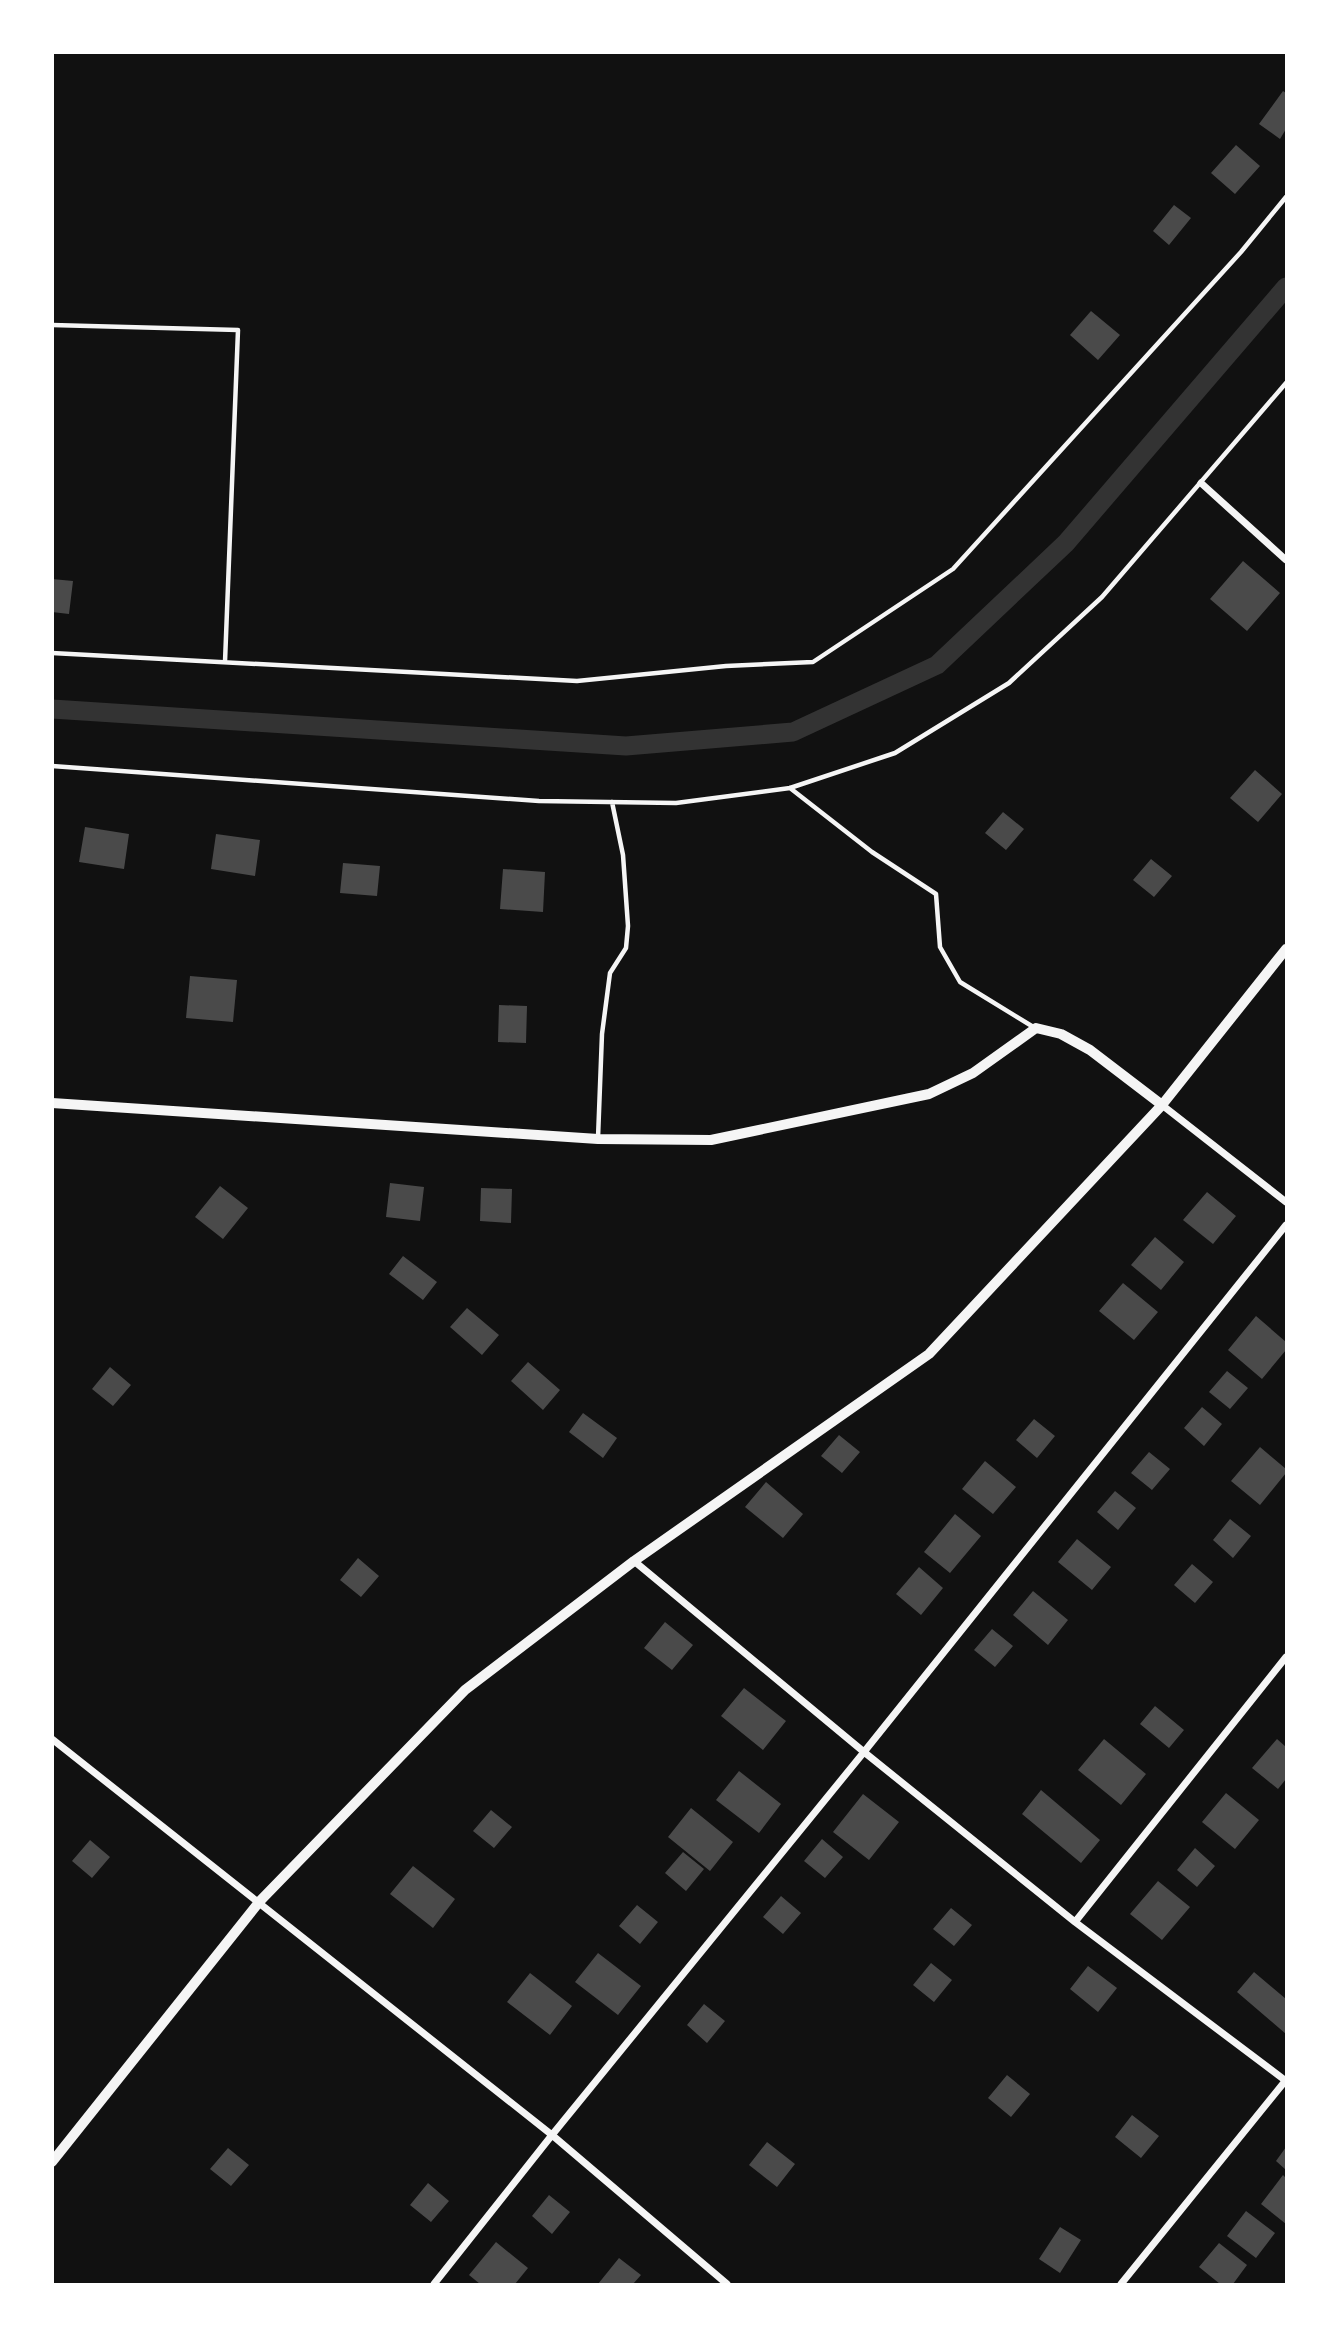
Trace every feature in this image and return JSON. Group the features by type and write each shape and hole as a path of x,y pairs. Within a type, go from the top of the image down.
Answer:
{"street":[{"path":"1201,483 1286,560"},
{"path":"52,2162 260,1902 465,1690 634,1561 929,1354 1162,1105 1286,948"},
{"path":"52,1103 598,1139 711,1140 929,1094 973,1073 1036,1028 1061,1034 1090,1050 1286,1202"},
{"path":"434,2284 1286,1225"},
{"path":"634,1561 864,1752 1075,1922 1286,2080 1121,2284"},
{"path":"1075,1922 1286,1657"},
{"path":"52,1739 552,2135 727,2284"}],"lane":[{"path":"52,653 577,681 726,666 813,662 953,569 1241,252 1286,197"},
{"path":"52,325 238,330 225,662"},
{"path":"52,766 525,800 676,803 790,789 895,753 1009,683 1102,597 1286,383"},
{"path":"790,789 872,852 936,894 940,947 960,982 1036,1028"},
{"path":"598,1139 602,1034 610,974 626,948 628,926 623,855 612,802"}],"building":[{"path":"1283,91 1286,93 1286,129 1280,139 1259,124"},
{"path":"1236,145 1260,166 1235,194 1211,173"},
{"path":"1174,205 1191,218 1169,245 1153,231"},
{"path":"1091,311 1120,335 1098,360 1070,335"},
{"path":"1243,561 1280,593 1247,631 1210,599"},
{"path":"52,579 73,581 69,614 52,612"},
{"path":"1255,770 1282,794 1258,822 1230,798"},
{"path":"1003,812 1024,829 1006,850 985,833"},
{"path":"85,827 129,834 124,869 79,862"},
{"path":"216,834 260,840 255,876 211,869"},
{"path":"1151,859 1172,876 1154,897 1133,880"},
{"path":"343,863 380,866 377,896 340,893"},
{"path":"503,869 545,872 543,912 500,909"},
{"path":"190,976 237,980 233,1022 186,1018"},
{"path":"499,1005 527,1006 526,1043 498,1042"},
{"path":"390,1183 424,1187 420,1221 386,1217"},
{"path":"220,1186 248,1208 223,1239 195,1217"},
{"path":"481,1188 512,1189 511,1223 480,1221"},
{"path":"1207,1192 1236,1216 1213,1244 1183,1220"},
{"path":"1155,1237 1184,1262 1161,1290 1131,1265"},
{"path":"403,1256 437,1282 423,1300 389,1274"},
{"path":"1123,1283 1158,1312 1134,1340 1099,1311"},
{"path":"467,1308 499,1335 482,1355 450,1327"},
{"path":"1256,1316 1286,1342 1286,1350 1262,1379 1228,1350"},
{"path":"528,1362 560,1390 543,1410 511,1381"},
{"path":"110,1367 131,1385 113,1406 92,1389"},
{"path":"1227,1371 1248,1388 1230,1409 1209,1392"},
{"path":"1202,1407 1222,1424 1204,1446 1184,1428"},
{"path":"583,1413 617,1438 603,1458 569,1432"},
{"path":"1034,1419 1055,1436 1037,1458 1016,1440"},
{"path":"839,1435 860,1452 842,1473 821,1456"},
{"path":"1260,1447 1286,1469 1286,1473 1260,1505 1231,1481"},
{"path":"1149,1452 1170,1469 1152,1490 1131,1473"},
{"path":"985,1461 1016,1487 993,1514 962,1489"},
{"path":"766,1482 803,1514 783,1538 745,1507"},
{"path":"1115,1491 1136,1508 1118,1530 1097,1512"},
{"path":"955,1514 981,1536 950,1573 924,1552"},
{"path":"1230,1519 1251,1536 1233,1558 1213,1540"},
{"path":"1077,1539 1111,1567 1092,1590 1058,1562"},
{"path":"358,1558 379,1576 361,1597 340,1580"},
{"path":"1192,1564 1213,1582 1195,1603 1174,1585"},
{"path":"919,1567 943,1588 921,1615 896,1594"},
{"path":"1033,1591 1068,1620 1048,1645 1013,1615"},
{"path":"665,1622 693,1645 672,1670 644,1648"},
{"path":"992,1629 1013,1646 995,1667 974,1650"},
{"path":"744,1688 786,1721 763,1750 721,1716"},
{"path":"1155,1706 1184,1730 1169,1748 1140,1724"},
{"path":"1104,1739 1146,1774 1121,1805 1078,1770"},
{"path":"1277,1739 1286,1747 1286,1779 1278,1789 1252,1768"},
{"path":"739,1771 781,1804 759,1833 716,1800"},
{"path":"1041,1790 1100,1840 1081,1863 1022,1814"},
{"path":"1226,1793 1259,1820 1235,1849 1202,1822"},
{"path":"863,1794 899,1822 869,1860 833,1832"},
{"path":"691,1808 733,1842 710,1871 668,1837"},
{"path":"491,1810 512,1827 494,1848 473,1831"},
{"path":"822,1839 843,1857 825,1878 804,1861"},
{"path":"90,1840 110,1857 92,1878 72,1861"},
{"path":"1195,1848 1215,1866 1197,1887 1177,1870"},
{"path":"683,1852 704,1869 686,1891 665,1873"},
{"path":"413,1866 455,1899 433,1928 390,1894"},
{"path":"1158,1881 1190,1907 1162,1940 1130,1914"},
{"path":"781,1896 801,1913 783,1934 763,1917"},
{"path":"637,1905 658,1922 640,1944 619,1926"},
{"path":"951,1908 972,1925 954,1946 933,1929"},
{"path":"598,1953 641,1986 618,2015 575,1982"},
{"path":"931,1963 952,1980 934,2002 913,1985"},
{"path":"1088,1966 1117,1988 1098,2012 1070,1989"},
{"path":"1254,1972 1286,1999 1286,2034 1237,1992"},
{"path":"530,1973 572,2006 550,2035 507,2002"},
{"path":"704,2004 725,2021 707,2043 687,2025"},
{"path":"1007,2075 1030,2094 1011,2117 988,2098"},
{"path":"1132,2115 1159,2136 1141,2158 1115,2137"},
{"path":"767,2142 795,2164 777,2187 749,2165"},
{"path":"1286,2147 1286,2170 1276,2161"},
{"path":"228,2148 249,2165 231,2186 210,2169"},
{"path":"1283,2175 1286,2178 1286,2224 1261,2204"},
{"path":"428,2183 449,2201 431,2222 410,2205"},
{"path":"549,2195 570,2212 552,2234 532,2216"},
{"path":"1246,2211 1275,2233 1256,2258 1227,2236"},
{"path":"1060,2227 1081,2240 1060,2273 1039,2259"},
{"path":"496,2242 528,2268 515,2284 480,2284 469,2275"},
{"path":"1219,2243 1247,2265 1233,2284 1220,2284 1199,2267"},
{"path":"619,2258 641,2275 633,2284 598,2284"}],"waterway":[{"path":"52,709 626,746 793,732 937,665 1066,543 1286,287"}]}
